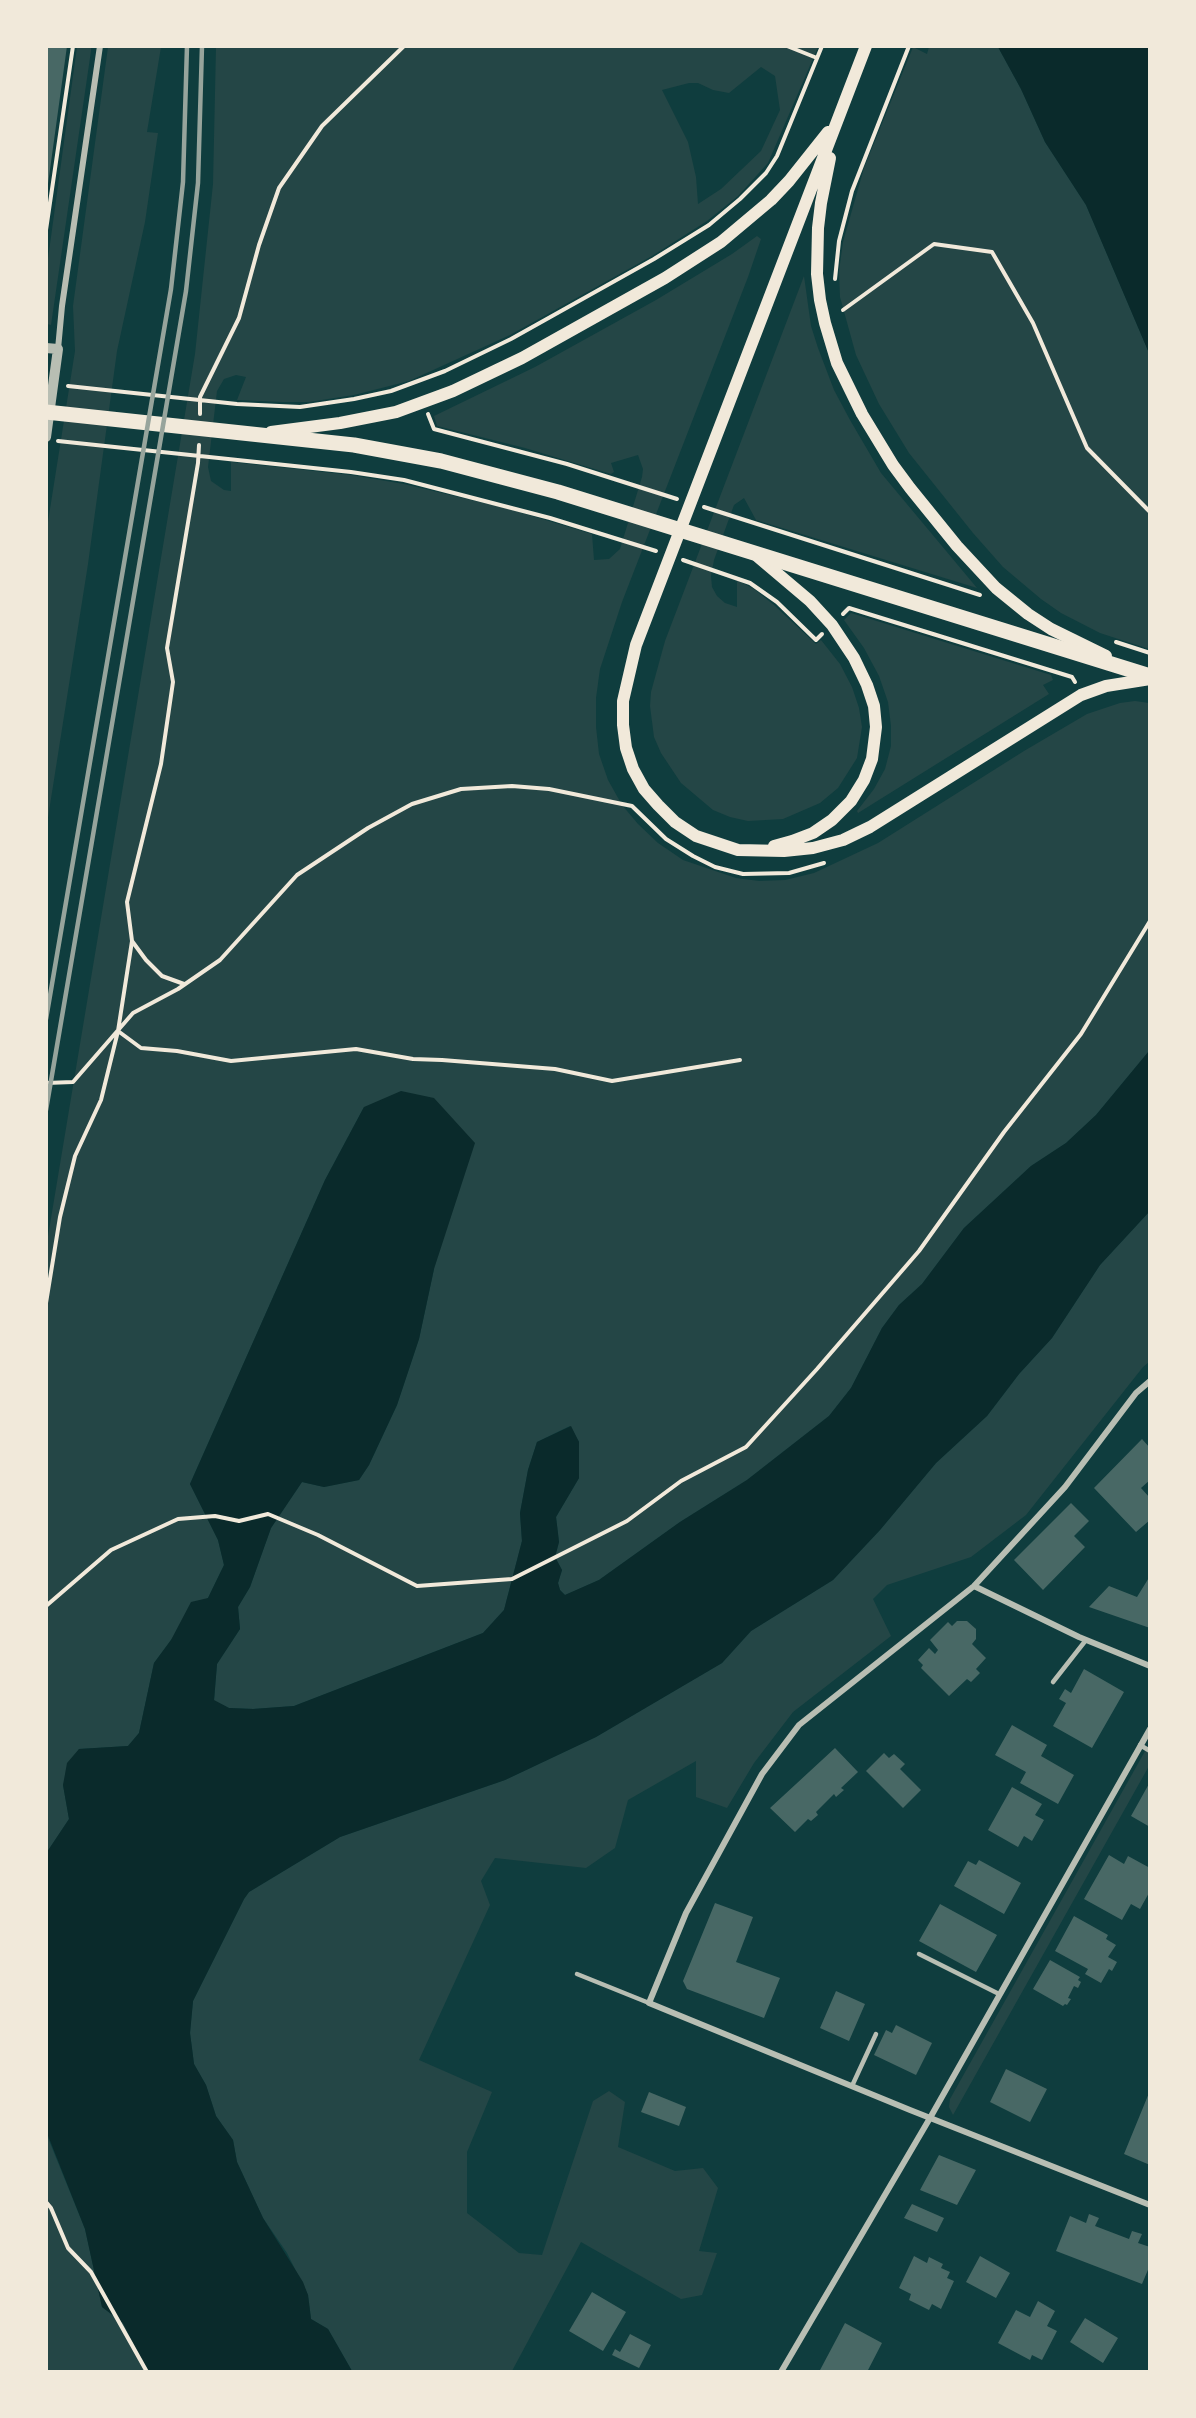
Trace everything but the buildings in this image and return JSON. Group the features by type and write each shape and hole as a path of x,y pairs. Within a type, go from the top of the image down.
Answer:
{"main road":[{"path":"866,46 636,645 627,675 623,701 626,748 633,769 644,789 675,822 696,836 738,850 784,851 843,840 870,827 1081,695 1106,686 1149,676"},
{"path":"234,432 275,431 340,423 396,412 424,403 522,358 665,278 721,242 755,216 789,181 829,131 846,99"},
{"path":"846,99 826,171 818,228 818,282 831,344 862,414 892,465 957,546 996,588 1028,614 1059,633 1149,676"},
{"path":"46,412 354,445 410,454 507,477 1149,676"},
{"path":"718,845 753,848 774,846 813,833 832,820 850,801 864,780 876,744 874,706 867,685 854,658 832,625 786,579 746,551"}],"street":[{"path":"46,438 62,306 100,46"},
{"path":"46,348 58,349"},
{"path":"1149,1381 1136,1393 1065,1487 974,1586 799,1725 762,1774 686,1913 649,2002 1149,2205"},
{"path":"974,1586 1086,1640 1149,1666"},
{"path":"781,2372 930,2118 1149,1729"}],"lane":[{"path":"1053,1682 1086,1640"},
{"path":"1140,1745 1149,1751"},
{"path":"919,1954 999,1994"},
{"path":"577,1974 649,2002"},
{"path":"852,2086 876,2034"}],"path":[{"path":"46,230 73,46"},
{"path":"200,419 201,397 239,318 259,245 279,188 322,126 404,46"},
{"path":"788,46 817,58"},
{"path":"58,385 237,404 309,406 354,399 410,385 504,343 654,259 724,213 766,173 784,139 822,46"},
{"path":"835,283 839,241 852,191 909,46"},
{"path":"840,320 840,309 933,244 992,252 1033,323 1087,448 1149,512"},
{"path":"424,403 434,429 609,477"},
{"path":"46,438 405,480 593,531"},
{"path":"46,1303 60,1217 75,1156 101,1100 118,1030 132,941 127,902 161,764 173,682 167,648 198,463 199,441"},
{"path":"755,524 981,595 996,588"},
{"path":"738,577 756,586 777,602 816,640 849,609 1072,677 1081,695"},
{"path":"1109,640 1149,653"},
{"path":"46,1083 73,1082 134,1013 220,960 297,875 368,828 412,804 460,789 512,786 549,789 632,806 666,839 715,867 743,874 789,873 826,863"},
{"path":"46,1606 111,1550 178,1519 215,1516 239,1521 268,1515 318,1535 417,1586 512,1579 627,1521 681,1480 746,1447 817,1369 919,1251 1004,1132 1081,1034 1149,921"},
{"path":"132,941 162,976 184,984"},
{"path":"118,1030 141,1048 177,1051 231,1061 356,1049 412,1059 555,1069 612,1081 740,1060"},
{"path":"46,2202 68,2248 91,2272 147,2372"}],"shaded area":[{"path":"77,47 91,47 91,51 51,325 47,324 47,266"},
{"path":"108,47 161,47 147,132 158,133 145,222 117,351 88,564 47,824 47,528 75,351 73,306"},
{"path":"216,47 818,47 768,163 738,196 707,221 652,256 510,335 409,381 354,395 309,402 282,402 237,400 246,377 236,375 224,379 217,391 208,467 211,481 224,490 231,491 231,462 351,475 404,484 509,509 592,534 594,560 609,559 620,549 642,477 643,469 638,455 611,463 614,472 611,474 525,448 437,426 434,416 535,367 656,300 732,254 757,236 761,239 748,277 622,602 600,669 596,698 596,727 599,754 608,780 622,805 638,824 658,843 683,860 736,878 759,881 785,880 814,873 878,843 1087,714 1120,703 1135,701 1149,703 1149,1051 1096,1115 1066,1143 1031,1166 964,1228 922,1284 899,1305 882,1328 851,1388 829,1416 747,1480 680,1522 599,1580 565,1595 558,1583 562,1570 555,1557 559,1542 556,1517 579,1478 579,1442 570,1426 537,1442 528,1470 520,1513 522,1541 504,1610 483,1633 294,1706 229,1708 214,1701 217,1664 240,1629 238,1607 250,1587 271,1528 302,1482 324,1487 359,1480 369,1465 397,1405 419,1339 434,1269 364,1107 325,1180 190,1484 218,1540 224,1565 208,1598 154,1663 139,1733 128,1746 79,1749 63,1785 69,1819 47,1852 47,1242 195,354 213,184","holes":["761,67 775,76 780,110 761,151 721,189 698,204 696,177 688,142 662,90 698,83 713,90 729,93"]},
{"path":"913,47 927,54 929,47 998,47 1021,89 1045,142 1086,205 1149,353 1149,649 1100,633 1061,613 1003,567 909,453 879,404 856,355 840,297 839,271 843,242 864,168"},
{"path":"998,47 1149,47 1149,353 1086,205 1045,142 1021,89"},
{"path":"804,276 811,326 818,348 834,390 850,420 881,473 977,588 756,520 744,498 734,505 714,560 711,576 712,587 717,596 725,603 737,607 737,580 754,589 774,605 816,644 821,640 840,664 852,687 862,727 857,758 838,788 820,803 783,819 748,821 713,810 681,783 661,753 654,737 650,706 651,692 665,641"},
{"path":"851,613 1051,675 1053,680 1043,685 1049,694 858,813 857,811 874,789 885,769 891,746 891,726 888,702 879,676 864,648 844,620"},
{"path":"1149,1051 1149,1212 1100,1265 1052,1338 1019,1374 987,1416 936,1463 880,1530 833,1580 751,1631 722,1663 596,1737 505,1780 340,1837 249,1892 193,2001 190,2033 194,2064 206,2085 216,2116 233,2140 237,2162 263,2218 303,2282 308,2295 311,2319 328,2329 352,2371 147,2371 123,2323 102,2307 85,2229 47,2133 47,1852 69,1819 63,1785 67,1763 79,1749 128,1746 139,1733 154,1663 171,1640 191,1602 208,1598 224,1565 218,1540 190,1484 325,1180 364,1107 401,1091 434,1098 475,1143 434,1269 419,1339 397,1405 369,1465 359,1480 324,1487 302,1482 271,1528 250,1587 238,1607 240,1629 217,1664 214,1700 229,1708 294,1706 483,1633 504,1610 522,1541 520,1513 528,1470 537,1442 571,1426 579,1442 579,1478 556,1517 559,1542 555,1557 562,1570 558,1583 565,1595 599,1580 680,1522 747,1480 829,1416 851,1388 882,1328 899,1305 922,1284 964,1228 1031,1166 1066,1143 1096,1115"},
{"path":"1149,1212 1149,1362 1026,1515 971,1557 887,1585 873,1599 891,1636 793,1712 754,1763 727,1808 696,1797 696,1761 628,1800 615,1848 586,1868 495,1858 481,1881 490,1905 419,2060 492,2092 467,2152 467,2213 519,2253 542,2255 593,2101 609,2091 625,2102 618,2147 675,2171 703,2168 718,2188 699,2251 717,2253 702,2295 681,2299 581,2242 512,2371 352,2371 328,2329 311,2319 308,2295 287,2253 263,2218 237,2162 233,2140 216,2116 206,2085 194,2064 190,2033 193,2001 244,1899 249,1892 340,1837 505,1780 596,1737 722,1663 751,1631 833,1580 880,1530 936,1463 987,1416 1019,1374 1052,1338 1100,1265"},
{"path":"1149,1744 1149,1766 953,2115 949,2107 950,2099"},
{"path":"46,2133 85,2229 102,2307 123,2323 147,2371 47,2371"}],"railway":[{"path":"46,1019 171,289 183,182 187,46"},
{"path":"46,1110 186,291 198,183 202,46"}]}
